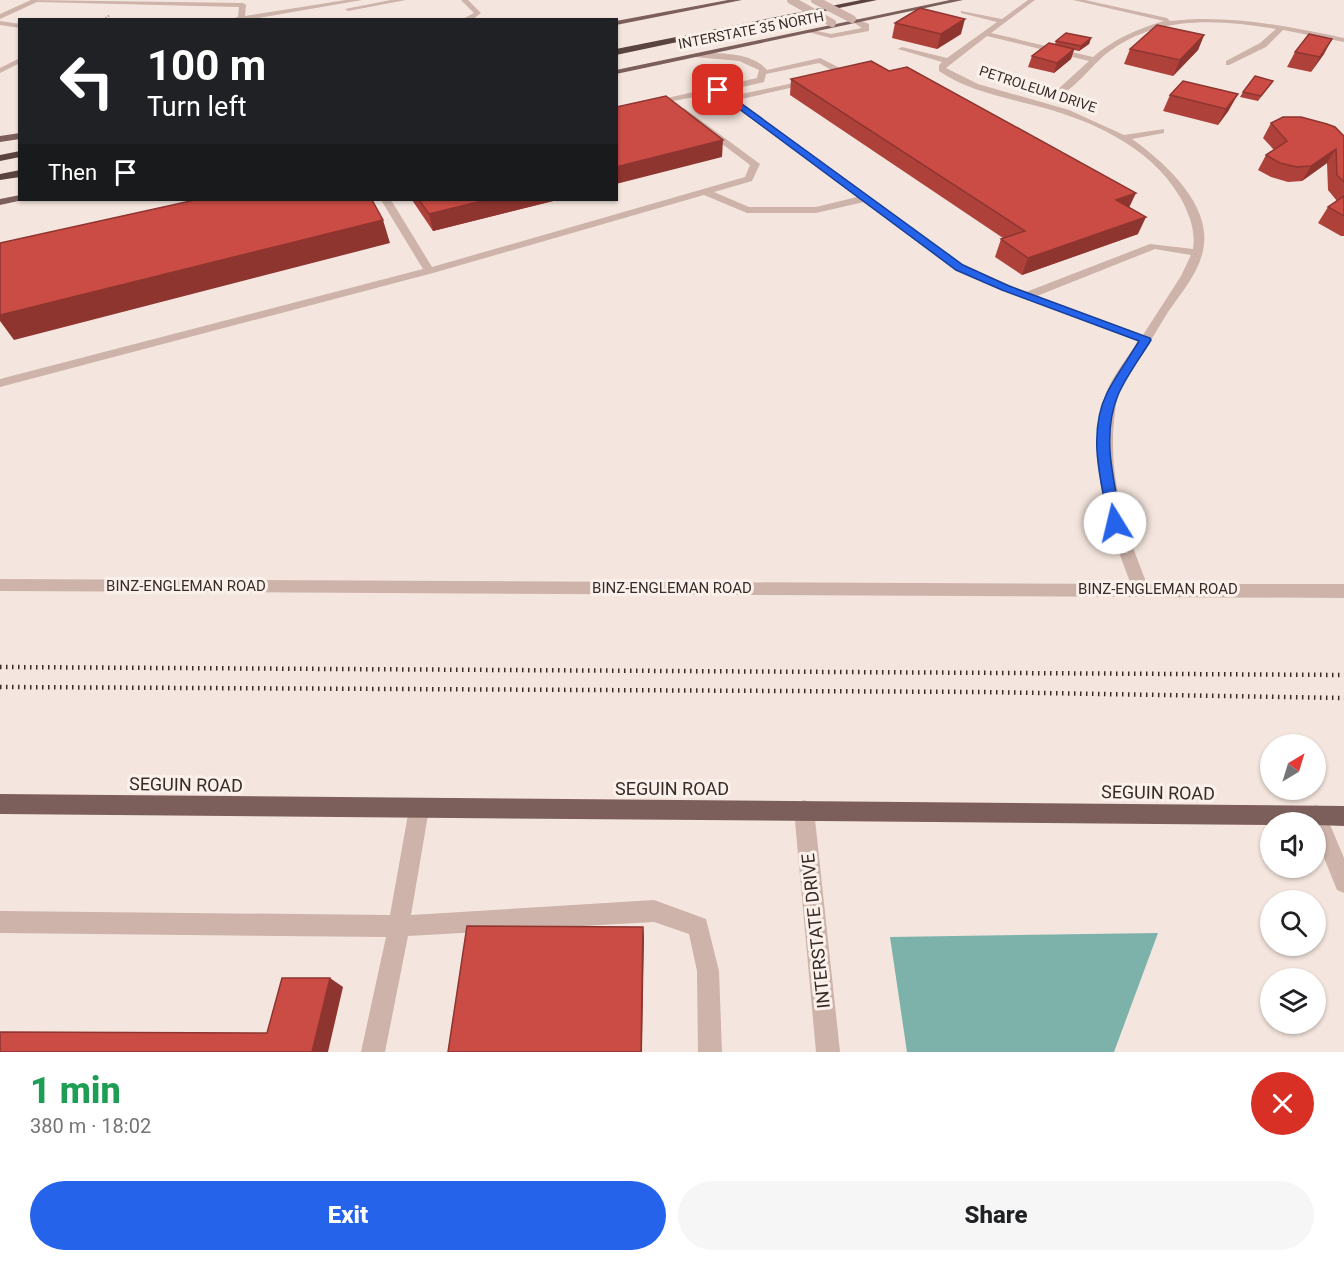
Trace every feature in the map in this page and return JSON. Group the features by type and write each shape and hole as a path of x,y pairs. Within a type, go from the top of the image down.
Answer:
{"highway":[{"path":"789,3 821,0"},
{"path":"618,52 873,0"},
{"path":"0,160 18,156"},
{"path":"0,177 18,173"}],"main road":[{"path":"618,23 739,0"},
{"name":"INTERSTATE 35 NORTH","path":"618,72 960,0"},
{"path":"0,139 18,136"},
{"path":"0,202 18,198"},
{"name":"SEGUIN ROAD","path":"2,808 804,810 1260,814"},
{"name":"SEGUIN ROAD","path":"1326,815 1344,816"}],"street":[{"path":"0,17 35,0 57,0 243,5 241,18"},
{"path":"247,18 359,0"},
{"path":"297,18 403,0"},
{"path":"464,0 478,13 470,18"},
{"path":"812,32 831,36 866,28 815,0"},
{"name":"PETROLEUM DRIVE","path":"1032,0 948,61 942,69 958,78 1079,117 1123,138 1163,168 1183,192 1196,219 1201,237 1192,265 1112,394 1106,415 1103,438 1105,464 1115,523 1141,589"},
{"path":"1076,0 1172,21"},
{"path":"789,3 849,32"},
{"path":"963,12 1003,21"},
{"path":"1058,94 1113,44 1148,27 1172,21 1225,20 1344,40"},
{"path":"0,23 18,26"},
{"path":"1229,63 1263,45 1281,28"},
{"path":"986,34 1095,60"},
{"path":"902,49 948,61"},
{"path":"0,383 429,271 749,179 755,164 664,101 761,80 763,69 738,57 698,55"},
{"path":"732,99 843,72 820,60 762,73"},
{"path":"0,71 18,61"},
{"path":"718,90 959,267 1026,296 1146,340"},
{"path":"1123,138 1161,131"},
{"path":"706,192 747,210 816,210 866,198"},
{"path":"387,201 429,271"},
{"path":"1026,296 1154,246 1197,253"},
{"name":"BINZ-ENGLEMAN ROAD","path":"0,585 1344,591"},
{"path":"373,1052 399,926 419,809"},
{"name":"INTERSTATE DRIVE","path":"804,810 828,1052"},
{"path":"1326,839 1344,883"},
{"path":"0,922 399,926 654,911 698,927 708,971 710,1052"}],"water":[{"path":"1158,933 1114,1052 907,1052 890,937"}],"building":[{"path":"920,8 965,19 941,34 895,23"},
{"path":"1157,25 1204,35 1180,60 1130,49"},
{"path":"1066,33 1091,38 1081,46 1056,41"},
{"path":"1309,34 1332,39 1320,57 1295,52"},
{"path":"1049,43 1074,49 1057,63 1032,56"},
{"path":"871,61 889,71 907,67 1136,193 1116,200 1146,217 1028,258 1001,239 1025,231 791,79"},
{"path":"1255,76 1273,81 1261,96 1243,92"},
{"path":"1183,81 1238,94 1226,109 1170,95"},
{"path":"666,96 723,140 618,166 618,107"},
{"path":"1283,117 1301,117 1327,124 1335,127 1344,136 1344,182 1337,175 1336,149 1311,166 1297,167 1280,163 1266,155 1287,141 1271,123"},
{"path":"1344,196 1344,216 1328,207"},
{"path":"190,201 373,201 383,220 0,315 0,243"},
{"path":"420,201 482,201 429,214"},
{"path":"467,926 643,927 641,1052 448,1052"},
{"path":"282,978 330,978 312,1052 0,1052 0,1032 267,1033"}],"railway":[{"path":"0,667 1344,675"},
{"path":"0,687 981,692 1344,698"}],"route":[{"path":"718,90 959,267 1005,288 1146,340 1112,394 1106,415 1103,438 1105,464 1115,523"}]}
